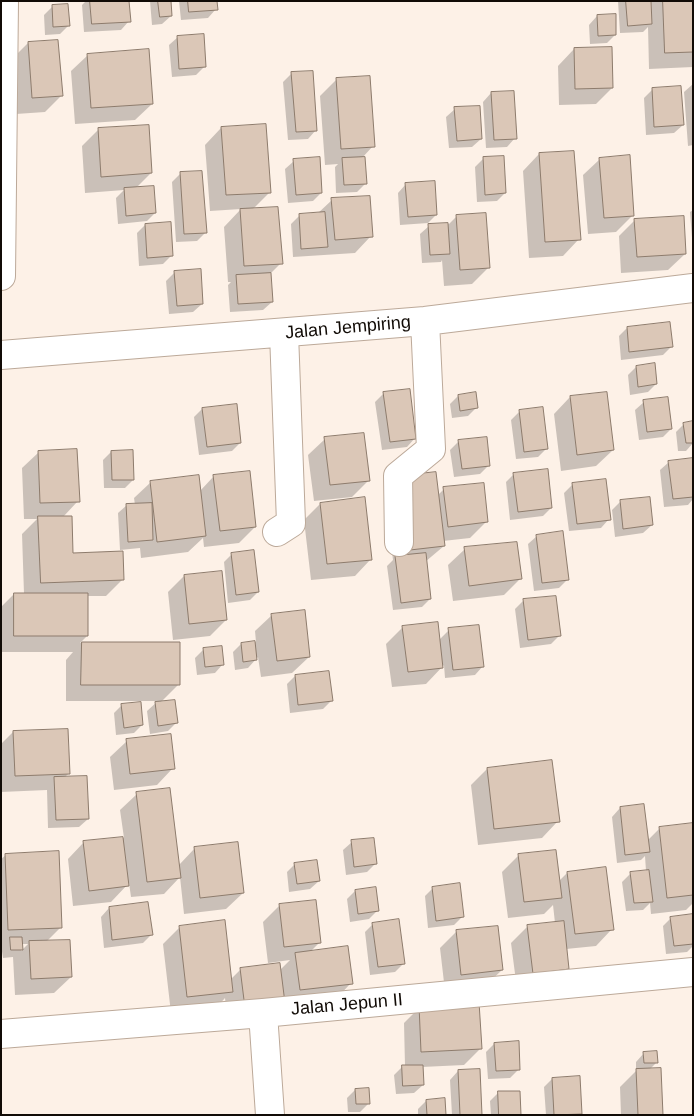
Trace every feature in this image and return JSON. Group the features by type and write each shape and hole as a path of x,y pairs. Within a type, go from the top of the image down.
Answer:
{"street":[{"path":"1,276 4,1"},
{"name":"Jalan Jempiring","path":"1,356 424,321 693,288"},
{"path":"399,542 398,476 431,449 424,321"},
{"path":"277,532 291,523 284,333"},
{"name":"Jalan Jepun II","path":"1,1034 263,1013 693,972"},
{"path":"263,1013 270,1115"}],"building":[{"path":"90,1 129,1 131,22 92,24"},
{"path":"158,1 171,1 172,16 160,17"},
{"path":"188,1 217,1 218,10 189,12"},
{"path":"626,1 651,1 652,24 628,26"},
{"path":"663,1 693,1 693,52 665,53"},
{"path":"68,4 70,26 53,27 52,5"},
{"path":"616,14 616,35 598,36 597,15"},
{"path":"204,34 206,67 179,69 177,36"},
{"path":"58,40 63,96 32,98 28,42"},
{"path":"612,47 613,88 575,89 574,48"},
{"path":"149,49 153,104 91,108 87,54"},
{"path":"313,71 317,131 296,132 291,72"},
{"path":"370,76 375,147 341,149 336,78"},
{"path":"681,86 684,125 654,127 652,88"},
{"path":"514,91 517,139 494,140 491,92"},
{"path":"480,106 482,139 457,141 454,107"},
{"path":"266,124 271,193 226,195 221,127"},
{"path":"149,125 152,173 101,177 98,128"},
{"path":"574,151 581,240 545,242 539,153"},
{"path":"630,155 634,216 604,218 599,158"},
{"path":"504,156 506,193 485,195 483,157"},
{"path":"320,157 322,193 296,195 293,159"},
{"path":"365,157 367,184 344,185 342,158"},
{"path":"202,171 207,233 184,234 180,172"},
{"path":"435,181 437,215 408,217 405,183"},
{"path":"154,186 156,213 126,216 124,188"},
{"path":"370,196 373,237 335,240 331,198"},
{"path":"278,207 283,264 244,266 240,209"},
{"path":"325,212 328,247 301,249 299,214"},
{"path":"486,213 490,268 460,270 456,215"},
{"path":"684,216 686,254 637,257 634,219"},
{"path":"171,222 173,256 147,258 145,224"},
{"path":"448,223 450,254 430,255 428,224"},
{"path":"201,269 203,304 177,306 174,271"},
{"path":"271,273 273,302 238,304 236,275"},
{"path":"670,322 673,347 629,352 627,327"},
{"path":"655,363 657,384 638,387 636,366"},
{"path":"410,389 416,439 390,442 383,392"},
{"path":"476,392 478,408 460,411 458,395"},
{"path":"607,392 614,450 577,455 570,396"},
{"path":"668,397 672,429 647,432 643,400"},
{"path":"237,404 241,443 207,447 202,408"},
{"path":"543,407 548,449 524,452 519,410"},
{"path":"693,421 693,443 686,443 683,423"},
{"path":"364,433 370,481 330,485 324,437"},
{"path":"487,437 490,466 462,469 458,440"},
{"path":"77,449 80,502 40,503 38,451"},
{"path":"133,450 134,480 112,480 111,451"},
{"path":"693,458 693,497 673,499 668,461"},
{"path":"548,469 552,508 518,512 513,473"},
{"path":"250,471 256,527 220,531 213,475"},
{"path":"436,472 445,546 410,550 401,476"},
{"path":"199,475 206,536 157,542 150,481"},
{"path":"606,479 611,520 577,524 572,483"},
{"path":"484,483 488,522 448,527 443,487"},
{"path":"365,497 372,560 327,564 320,503"},
{"path":"650,497 653,525 623,529 620,500"},
{"path":"152,503 153,540 128,542 126,504"},
{"path":"38,516 72,516 73,553 123,551 124,580 41,583"},
{"path":"563,531 569,580 542,583 536,535"},
{"path":"517,542 522,579 469,586 464,547"},
{"path":"254,550 259,592 236,595 231,553"},
{"path":"426,553 431,599 401,603 395,556"},
{"path":"222,571 227,620 189,624 184,575"},
{"path":"14,593 88,593 88,636 14,636"},
{"path":"556,596 561,636 528,640 523,599"},
{"path":"305,610 310,657 277,661 271,614"},
{"path":"438,622 443,668 408,672 402,626"},
{"path":"479,625 484,667 453,670 448,628"},
{"path":"255,641 257,660 243,662 241,643"},
{"path":"82,642 180,642 180,685 81,685"},
{"path":"222,646 224,665 205,667 203,648"},
{"path":"329,671 333,701 298,705 295,675"},
{"path":"175,700 178,723 158,726 155,702"},
{"path":"141,702 143,725 124,728 121,704"},
{"path":"68,729 70,774 15,776 13,731"},
{"path":"171,734 175,769 130,774 126,739"},
{"path":"552,760 560,822 494,829 487,768"},
{"path":"87,776 89,819 56,820 54,777"},
{"path":"170,788 181,878 147,882 136,792"},
{"path":"644,804 650,852 625,855 620,807"},
{"path":"693,823 693,895 667,898 659,827"},
{"path":"123,837 129,886 89,891 83,841"},
{"path":"374,838 377,864 354,867 351,840"},
{"path":"238,842 244,893 200,898 194,847"},
{"path":"556,850 562,898 524,902 518,854"},
{"path":"59,851 62,928 8,930 5,854"},
{"path":"317,860 320,881 297,884 294,863"},
{"path":"606,867 614,930 575,934 567,872"},
{"path":"649,870 653,902 634,903 630,872"},
{"path":"460,883 464,917 436,921 432,887"},
{"path":"376,887 379,911 358,914 355,890"},
{"path":"316,900 321,943 284,947 279,904"},
{"path":"148,902 153,935 112,940 109,907"},
{"path":"693,914 693,944 674,946 670,917"},
{"path":"399,919 405,964 378,967 372,923"},
{"path":"225,920 233,992 187,997 179,926"},
{"path":"564,921 569,969 533,974 527,925"},
{"path":"498,926 503,970 461,975 456,930"},
{"path":"10,937 22,937 23,950 11,950"},
{"path":"70,940 72,977 31,979 29,941"},
{"path":"348,946 353,984 300,990 295,953"},
{"path":"280,963 285,1003 245,1008 240,968"},
{"path":"479,1002 482,1049 421,1052 419,1005"},
{"path":"519,1041 520,1070 496,1071 494,1043"},
{"path":"657,1051 658,1063 644,1063 643,1052"},
{"path":"402,1065 423,1065 424,1085 403,1086"},
{"path":"661,1068 663,1115 638,1115 636,1069"},
{"path":"480,1069 482,1115 460,1115 458,1070"},
{"path":"580,1076 582,1114 554,1115 552,1078"},
{"path":"369,1088 370,1104 356,1104 355,1089"},
{"path":"498,1091 520,1091 521,1115 499,1115"},
{"path":"445,1098 446,1115 427,1115 426,1100"}]}
